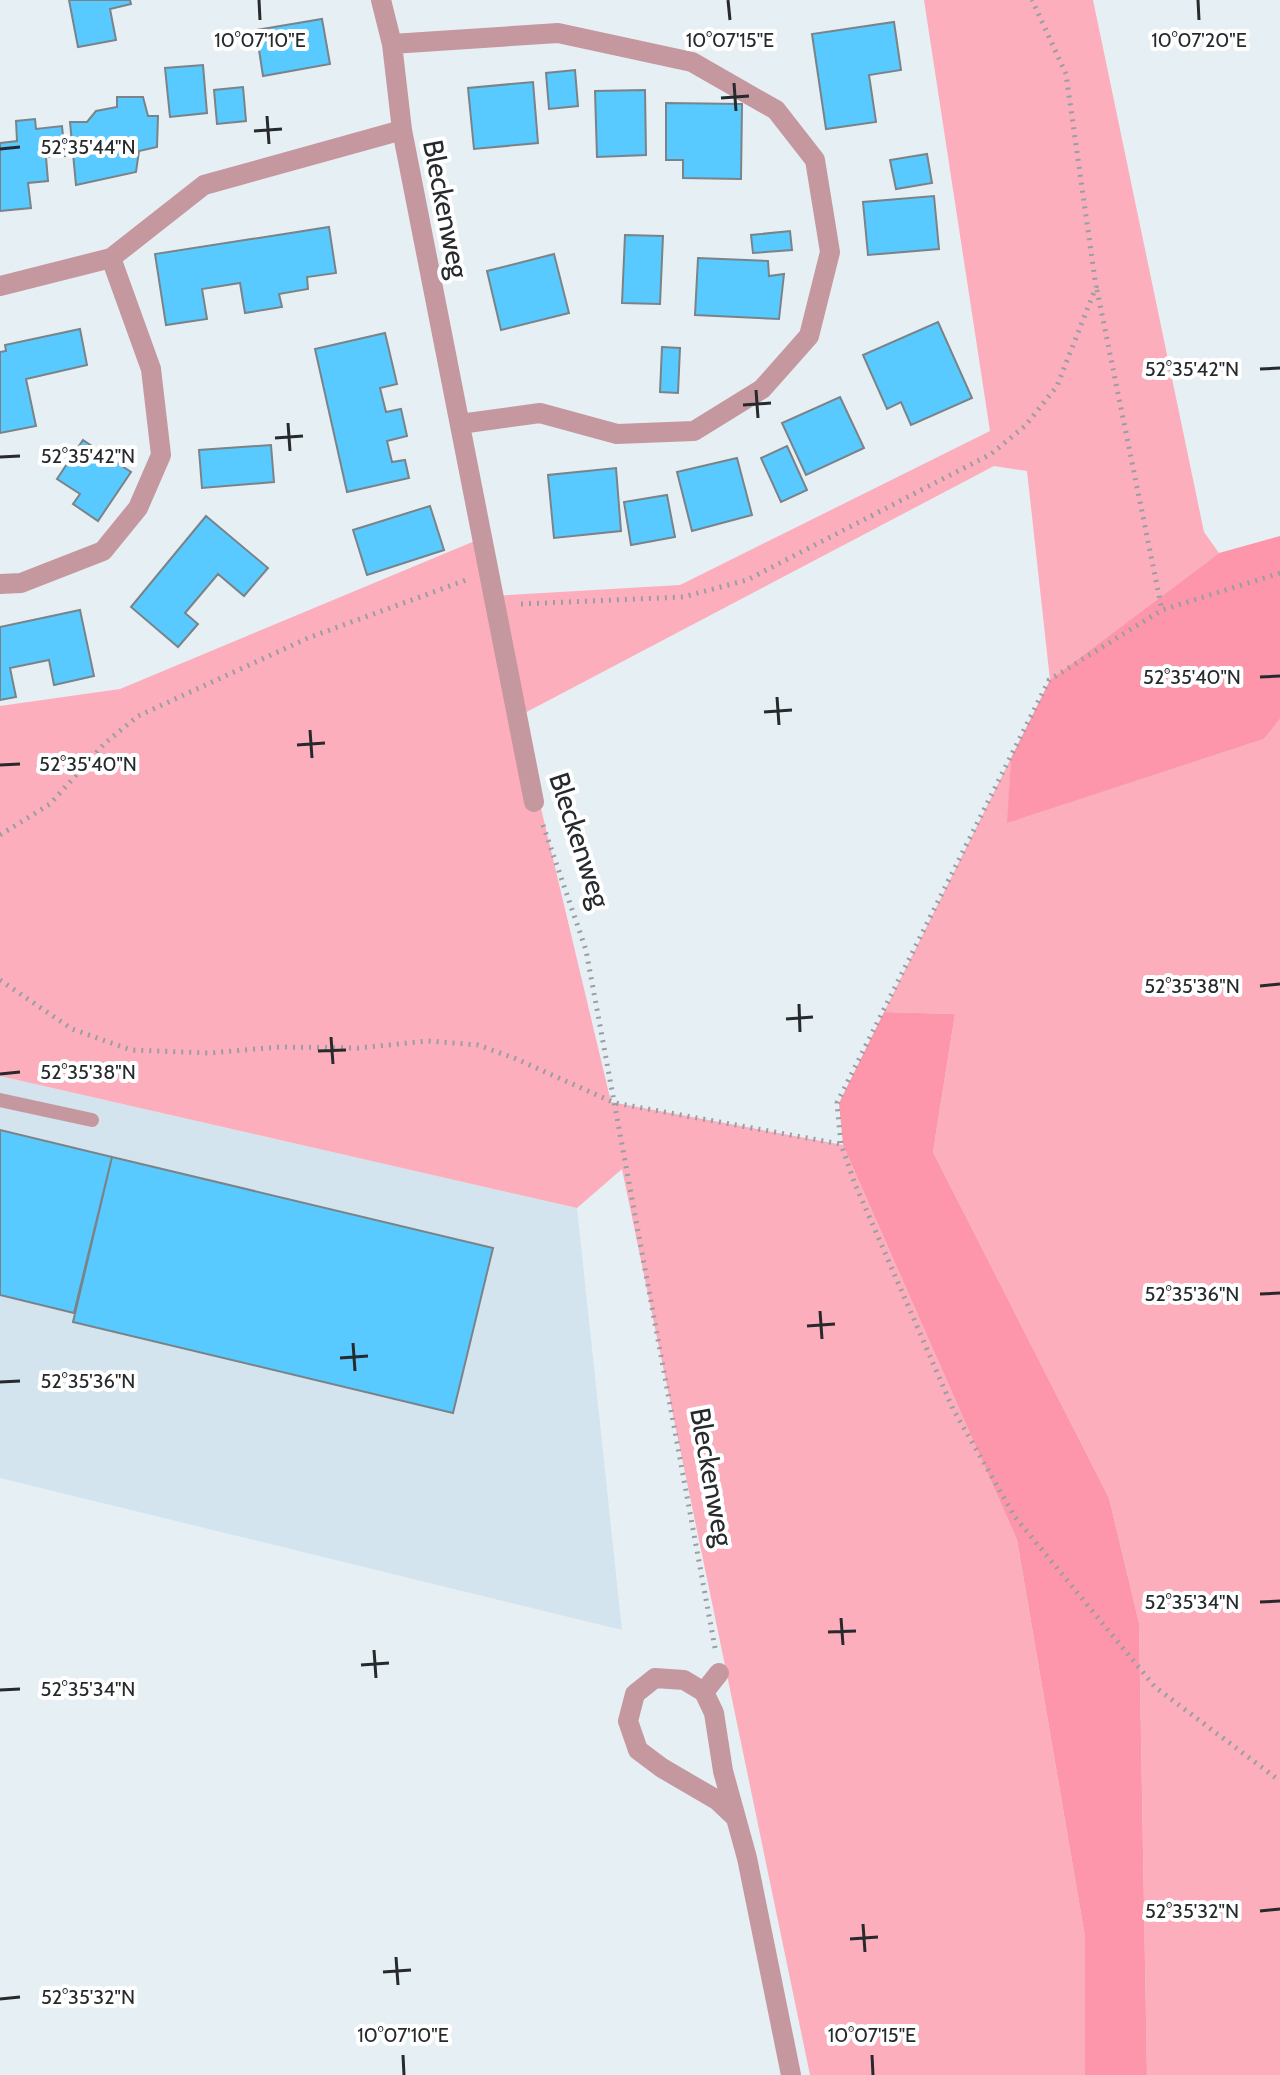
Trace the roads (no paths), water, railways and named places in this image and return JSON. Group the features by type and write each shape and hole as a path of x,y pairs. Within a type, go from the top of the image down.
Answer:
{"street":[{"name":"Bleckenweg","path":"381,0 392,44 402,130 534,802"},
{"path":"392,44 558,33 692,62 776,110 815,160 830,252 809,336 762,389 694,431 617,434 540,413 460,424"},
{"path":"0,286 111,258 204,185 402,130"},
{"path":"0,584 21,583 103,551 138,508 161,455 151,369 111,258"},
{"path":"704,1692 719,1673"},
{"path":"735,1817 717,1800 638,1750 628,1721 635,1694 655,1678 684,1680 704,1692 714,1713 723,1771 747,1858 791,2075"}],"lane":[{"path":"0,1100 92,1120"}]}
